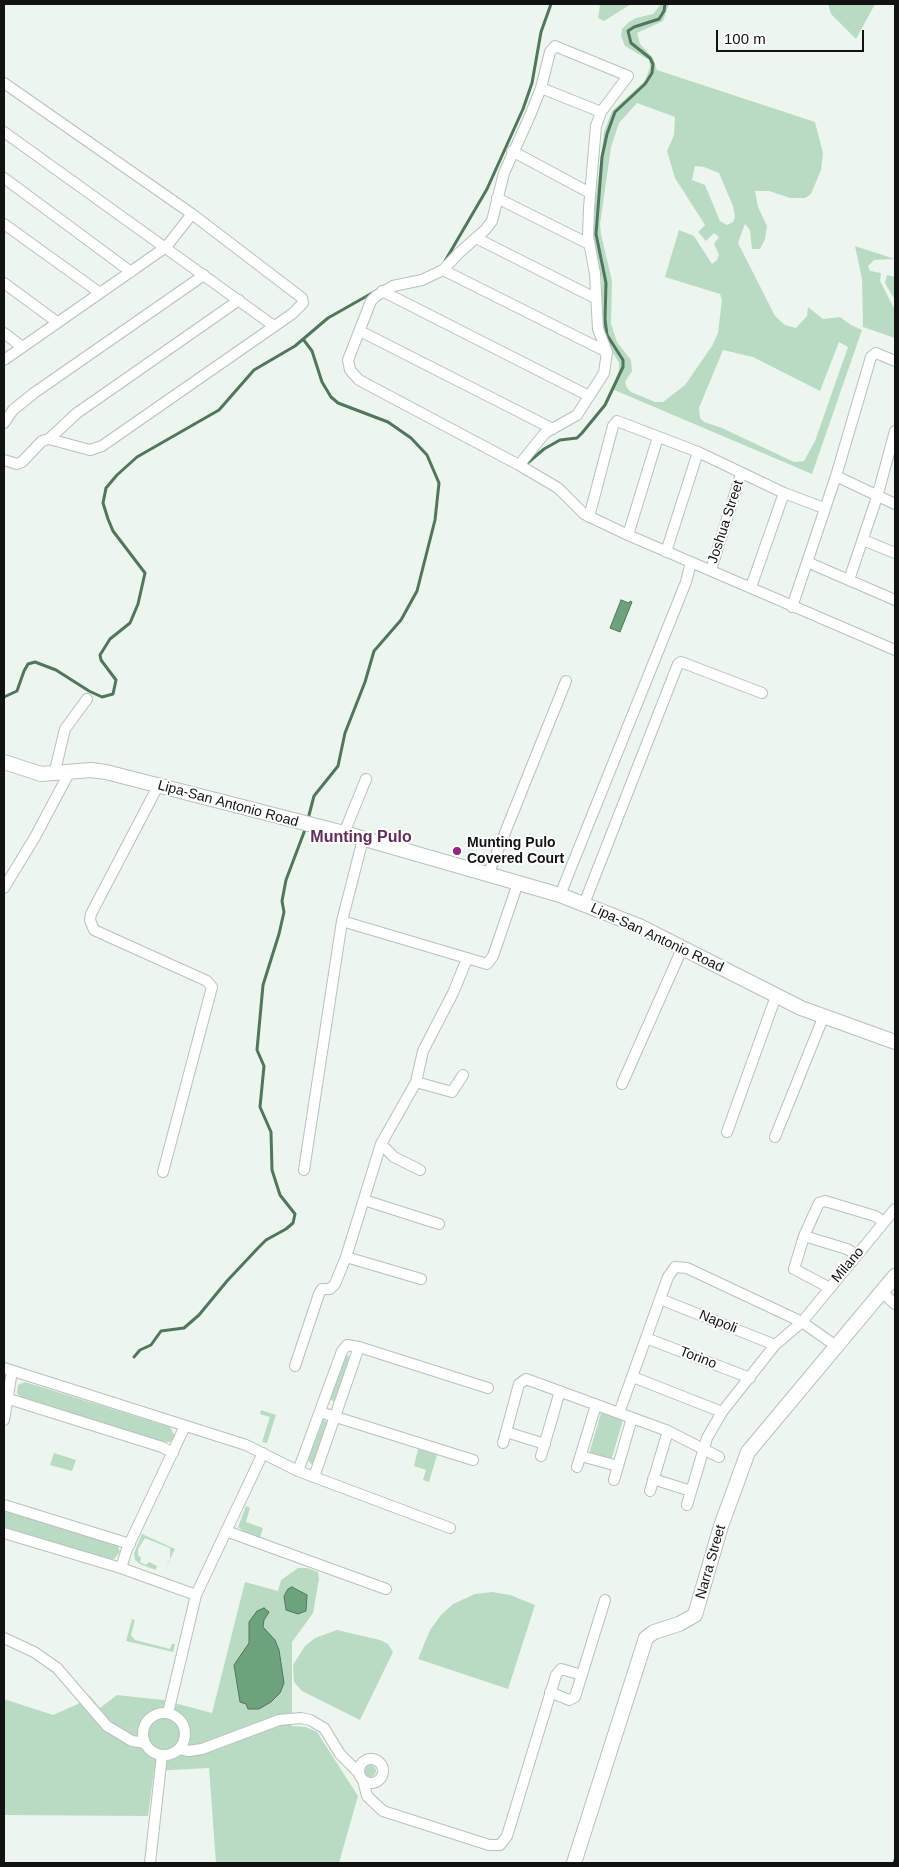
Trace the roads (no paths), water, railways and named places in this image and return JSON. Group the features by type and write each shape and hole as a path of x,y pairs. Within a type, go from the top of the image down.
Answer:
{"main road":[{"name":"Lipa-San Antonio Road","path":"4,762 31,772 54,775 99,771 285,819 344,832 560,895 639,926 823,1018 895,1042"},
{"name":"Narra Street","path":"574,1863 646,1638 654,1632 679,1624 696,1615 721,1526 748,1452 836,1346 891,1284"}],"street":[{"path":"519,465 545,433 577,415 604,373 608,352 598,329 594,274 589,244 590,193 596,126 601,112 628,79 627,74 555,46 550,52 540,88 512,151 497,198 492,221 443,270 422,280 392,286 382,291 372,301 348,360 353,375 558,488 590,517 628,536 895,650"},
{"path":"4,83 192,214 302,298 303,303 274,326 102,446 90,450 50,439 42,441 22,462 17,464 4,460"},
{"path":"540,88 601,112"},
{"path":"4,132 274,326"},
{"path":"512,151 590,193"},
{"path":"4,178 131,272"},
{"path":"497,198 589,244"},
{"path":"4,360 21,346 166,247 192,214"},
{"path":"4,224 100,293"},
{"path":"476,238 595,298"},
{"path":"443,270 608,352"},
{"path":"4,423 13,410 34,393 204,275"},
{"path":"4,283 57,322"},
{"path":"382,291 589,396"},
{"path":"50,439 77,413 239,300"},
{"path":"360,331 553,429"},
{"path":"4,334 21,346"},
{"path":"792,607 836,476 872,354 878,354 895,361"},
{"path":"590,517 616,422 698,452 741,474 824,508"},
{"path":"849,580 877,496 895,432"},
{"path":"628,536 658,437"},
{"path":"666,552 698,452"},
{"name":"Joshua Street","path":"710,570 741,474"},
{"path":"836,476 895,504"},
{"path":"751,587 784,493"},
{"path":"863,540 895,553"},
{"path":"560,895 686,582 691,562"},
{"path":"807,562 895,600"},
{"path":"584,904 678,664 681,662 762,693"},
{"path":"488,875 566,681"},
{"path":"54,775 65,729 87,699"},
{"path":"4,888 35,837 69,773"},
{"path":"344,832 366,779"},
{"path":"158,786 91,914 90,920 94,930 207,981 212,987 163,1172"},
{"path":"304,1170 342,921 363,839"},
{"path":"342,921 487,964 494,956 518,883"},
{"path":"622,1084 682,949"},
{"path":"296,1366 318,1294 322,1289 330,1289 336,1284 381,1144 416,1082 423,1050 453,993 467,959"},
{"path":"727,1132 776,996"},
{"path":"775,1138 823,1018"},
{"path":"416,1082 452,1092 463,1075"},
{"path":"381,1144 394,1157 420,1170"},
{"path":"364,1200 439,1224"},
{"path":"830,1288 794,1269 815,1207 825,1201 874,1216 884,1222"},
{"name":"Milano","path":"687,1505 707,1438 722,1412 776,1345 802,1322 895,1209"},
{"path":"804,1236 848,1249 857,1255"},
{"path":"346,1257 421,1279"},
{"path":"619,1413 671,1271 680,1266 802,1322 836,1346"},
{"path":"891,1284 895,1304"},
{"name":"Napoli","path":"660,1299 776,1345"},
{"name":"Torino","path":"646,1338 750,1378"},
{"path":"298,1471 342,1351 347,1345 359,1347 488,1388"},
{"path":"314,1477 359,1347"},
{"path":"4,1420 9,1399 8,1370 246,1445 298,1471 450,1528"},
{"path":"633,1377 722,1412"},
{"path":"503,1443 519,1384 523,1380 668,1431 719,1457"},
{"path":"541,1456 560,1392"},
{"path":"9,1399 162,1447 173,1453"},
{"path":"577,1467 596,1405"},
{"path":"320,1412 472,1460"},
{"path":"614,1480 632,1418"},
{"path":"121,1568 130,1544 185,1426"},
{"path":"650,1491 668,1431"},
{"path":"506,1432 544,1444"},
{"path":"168,1713 196,1595 263,1452"},
{"path":"581,1456 618,1466"},
{"path":"653,1480 691,1491"},
{"path":"4,1505 130,1544"},
{"path":"226,1531 386,1589"},
{"path":"4,1533 121,1568 196,1595"},
{"path":"550,1692 573,1699 605,1600"},
{"path":"4,1638 34,1652 56,1668 107,1726 132,1741 145,1743"},
{"path":"180,1749 189,1751 202,1749 279,1720 301,1718 310,1720 324,1728 340,1754 361,1776 367,1796 384,1811 489,1846 500,1845 507,1836 556,1675 561,1669 582,1675"},
{"path":"161,1712 168,1713 181,1720 184,1726 185,1740 180,1749 170,1755 162,1756 150,1751 145,1743 142,1732 148,1719 161,1712"},
{"path":"150,1863 162,1756"}],"waterway":[{"path":"445,261 487,189 523,109 532,83 541,32 551,4"},
{"path":"524,466 544,449 560,440 577,438 605,405 623,367 623,360 607,335 605,320 606,283 596,234 602,157 607,134 615,112 645,84 652,73 653,64 650,58 631,43 628,31 634,27 659,19 664,11 665,4"},
{"path":"4,697 17,691 28,664 35,662 56,670 102,697 113,694 116,680 101,660 100,655 110,639 130,623 138,604 145,573 113,531 103,503 106,488 137,457 219,410 254,370 295,346 328,318 381,288"},
{"path":"303,339 312,351 322,382 331,397 338,403 388,422 411,438 427,455 439,483 435,520 417,591 401,620 374,651 365,682 345,733 338,766 314,796 308,819"},
{"path":"134,1357 140,1350 151,1345 161,1331 184,1328 199,1315 227,1281 266,1240 293,1223 295,1214 280,1195 272,1170 271,1132 260,1107 264,1066 257,1050 263,985 284,912 282,901 286,880 306,827"}],"place":[{"name":"Munting Pulo Covered Court","path":"457,851"}],"district":[{"name":"Munting Pulo","path":"361,838"}]}
